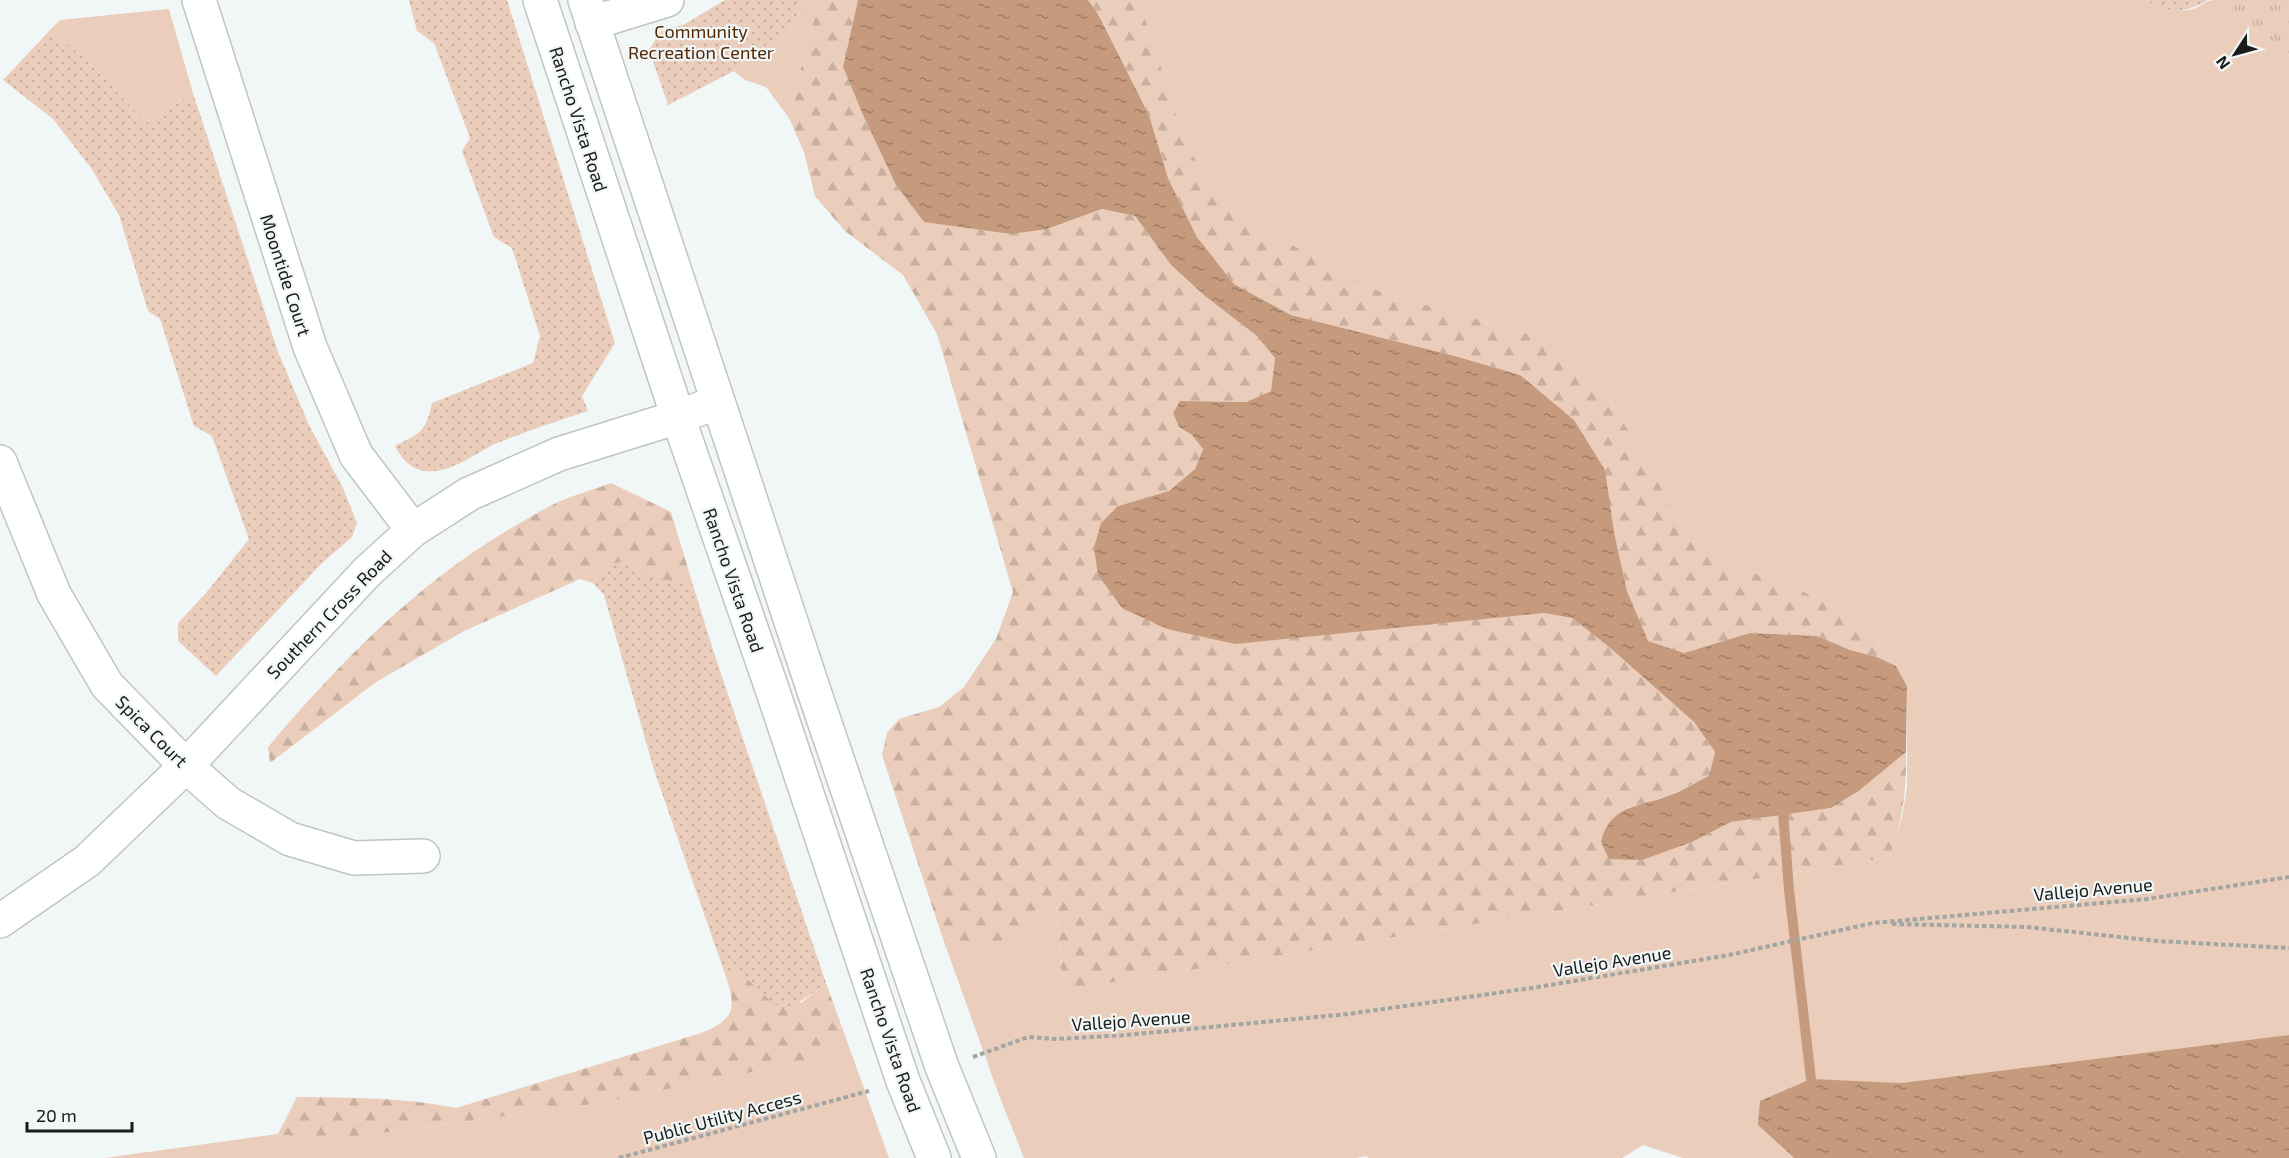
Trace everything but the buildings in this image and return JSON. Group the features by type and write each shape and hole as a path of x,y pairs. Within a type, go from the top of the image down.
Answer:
{"main road":[{"name":"Moontide Court","path":"200,0 310,347 356,455 413,531"},
{"name":"Rancho Vista Road","path":"540,0 678,417 774,694 903,1081 934,1158"},
{"path":"667,0 589,11 814,694 942,1067 978,1158"},
{"name":"Southern Cross Road","path":"0,921 87,861 186,766 367,572 413,531 469,494 559,454 678,417 718,402"},
{"name":"Spica Court","path":"0,462 54,594 107,685 186,766 228,803 290,839 354,858 423,856"}],"path":[{"name":"Vallejo Avenue","path":"942,1067 1028,1037 1056,1039 1126,1035 1348,1014 1532,988 1729,955 1873,923 2147,899 2289,877"},
{"path":"1873,923 2027,927 2157,941 2289,948"},
{"name":"Public Utility Access","path":"619,1158 832,1102"}],"green space":[{"path":"409,0 507,0 615,343 582,396 588,411 497,443 463,462 435,471 421,470 411,466 403,459 395,446 421,431 427,421 432,403 533,363 540,336 512,248 494,237 462,151 470,138 434,43 417,31"},
{"name":"Community Recreation Center","path":"725,0 804,0 797,19 785,37 750,54 734,71 668,105 649,50 661,31 685,24"},
{"path":"804,0 821,0 809,35 789,118 766,87 745,80 734,71 750,54 785,37 797,19"},
{"path":"821,0 858,0 843,67 896,185 924,222 1047,229 1102,209 1135,216 1171,265 1205,296 1257,336 1275,358 1271,391 1246,402 1180,401 1173,413 1179,427 1192,435 1203,449 1195,469 1169,491 1118,506 1544,613 1572,618 1609,647 1694,722 1715,752 1709,776 1671,795 1627,808 1692,842 1731,822 1831,808 1860,790 1906,752 1903,807 1889,860 1878,859 1073,989 1062,980 1056,903 1038,911 1017,936 992,948 961,945 942,936 882,755 887,733 899,719 939,707 964,687 996,639 1013,592 937,334 903,275 845,231 815,196 804,152 789,118 809,35"},
{"path":"1088,0 1139,0 1186,145 1229,212 1381,292 1549,340 1608,398 1645,457 1682,526 1730,564 1806,593 1860,622 1896,666 1817,636 1750,633 1684,653 1647,641 1627,591 1614,532 1520,375 1455,356 1291,315 1234,284 1197,237 1168,178 1149,115 1098,14"},
{"path":"1139,0 2146,0 2162,7 2181,10 2193,9 2215,0 2289,56 2289,1035 1901,1083 1811,1080 1758,1125 1794,1158 1683,1158 1643,1145 1622,1158 1368,1158 1367,1156 1355,1158 1024,1158 942,936 961,945 1017,936 1038,911 1056,903 1062,980 1073,989 1878,859 1889,860 1902,817 1907,787 1907,686 1896,666 1860,622 1806,593 1730,564 1682,526 1645,457 1608,398 1549,340 1381,292 1229,212 1186,146"},
{"path":"2146,0 2208,0 2193,7 2170,10"},
{"path":"2215,0 2289,0 2289,56"},
{"path":"169,9 193,93 146,123 94,67 51,29 60,20"},
{"path":"51,29 94,67 146,123 193,93 278,352 309,425 343,488 357,523 352,537 322,563 216,676 178,641 178,623 207,592 249,539 212,436 194,426 160,319 148,311 119,215 91,168 53,119 3,80"},
{"path":"611,483 671,512 692,582 666,582 645,575 622,562 606,565 593,583 580,579 464,631 376,682 270,763 268,747 354,653 416,596 484,545 537,513 563,500"},
{"path":"622,562 656,578 692,582 826,983 798,1003 780,1006 764,995 740,972 726,977 654,770 604,595 593,583 606,565"},
{"path":"740,971 754,985 801,1003 826,983 847,1041 828,1054 796,1063 594,1104 323,1141 278,1134 297,1097 397,1100 456,1108 701,1033 720,1023 730,1012 732,1005 726,977"},
{"path":"847,1041 889,1158 105,1158 278,1134 323,1141 594,1104 796,1063 828,1054"}],"water":[{"path":"858,0 1088,0 1098,14 1149,115 1168,178 1197,237 1234,284 1291,315 1455,356 1520,375 1574,420 1605,470 1614,532 1627,591 1648,641 1684,653 1750,633 1817,636 1850,650 1877,657 1896,666 1907,686 1906,752 1860,790 1831,808 1731,822 1692,842 1642,860 1609,859 1601,842 1611,820 1628,809 1681,791 1709,776 1715,752 1694,722 1609,647 1572,618 1544,613 1235,644 1167,629 1122,608 1098,575 1094,548 1101,523 1118,506 1169,491 1195,469 1203,449 1192,435 1179,427 1173,413 1180,401 1246,402 1271,391 1275,358 1257,336 1205,296 1171,265 1135,216 1102,209 1047,229 1011,234 924,222 896,185 843,67"},
{"path":"2289,1035 2289,1158 1794,1158 1758,1125 1760,1101 1811,1079 1901,1083"}],"waterway":[{"path":"1780,800 1811,1079"}]}
